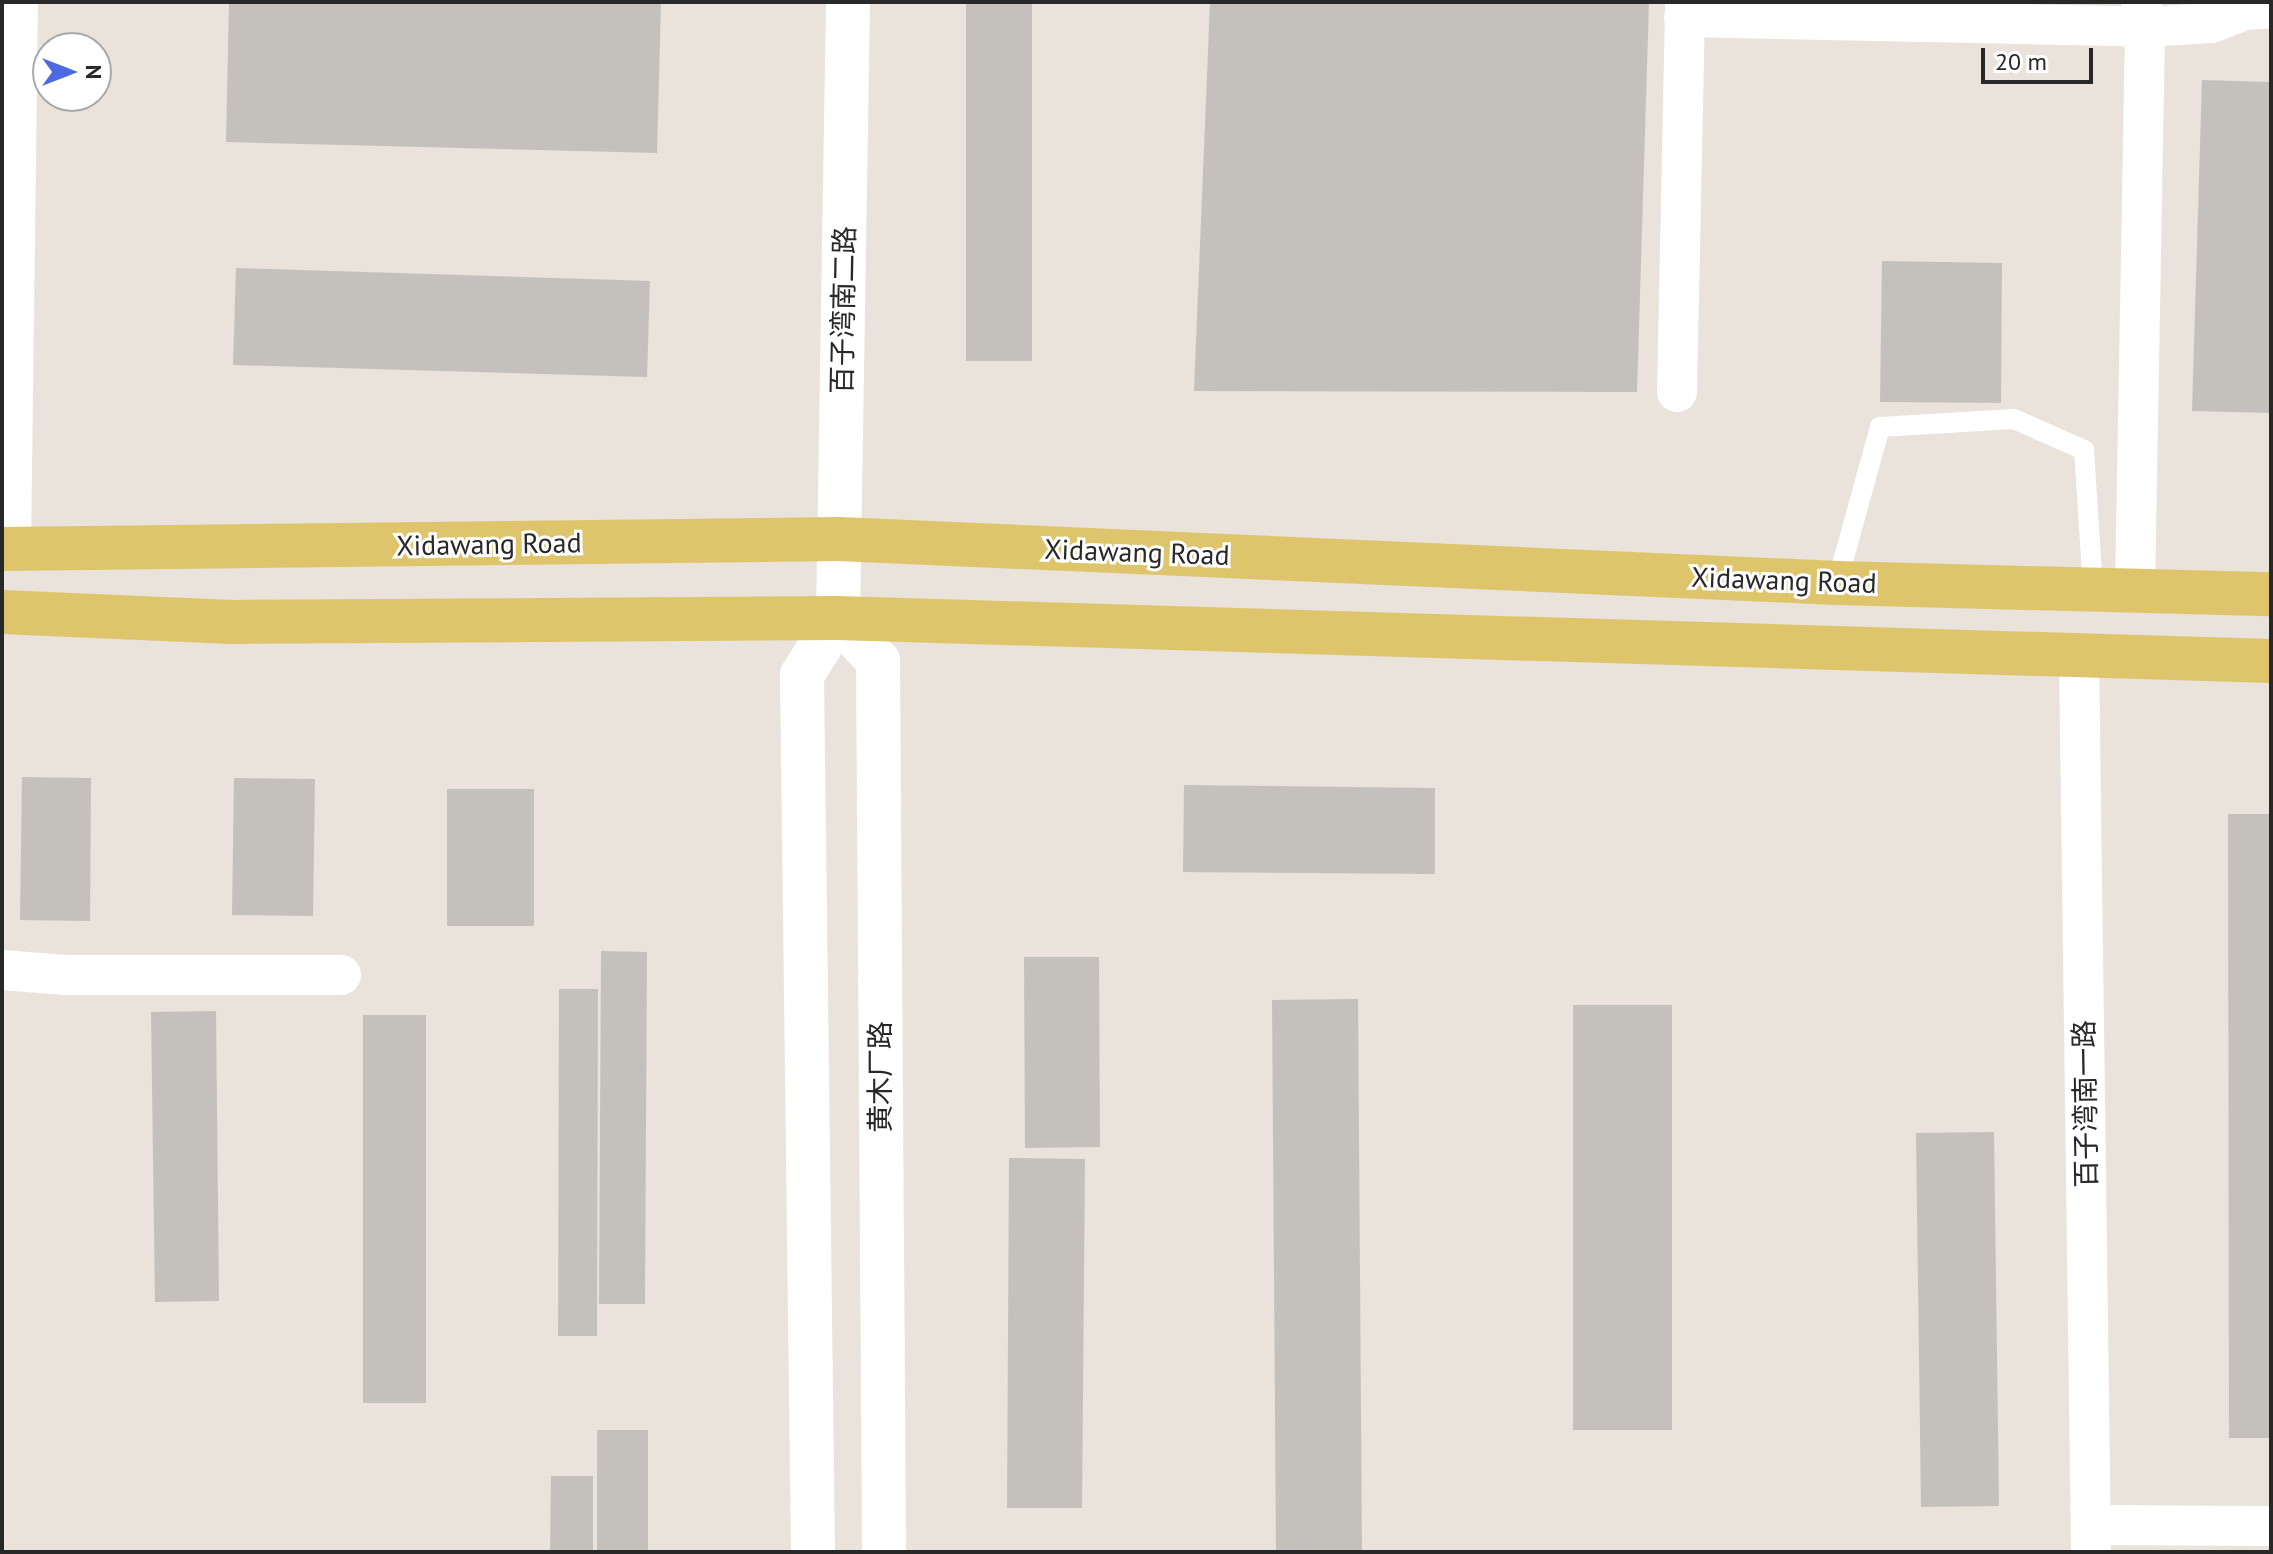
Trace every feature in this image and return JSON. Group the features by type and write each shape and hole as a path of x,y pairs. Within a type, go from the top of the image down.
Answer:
{"main road":[{"name":"百子湾南二路","path":"838,618 848,2"},
{"name":"Xidawang Road","path":"6,549 839,539 1837,583 2271,594"},
{"path":"2,612 232,622 838,618 2271,661"},
{"path":"813,1552 802,675 838,618"},
{"name":"黄木厂路","path":"838,618 878,661 884,1552"}],"street":[{"path":"6,549 18,2"},
{"path":"2143,14 2183,2"},
{"path":"1677,392 1684,10 2143,14 2211,23 2245,10 2271,8"},
{"path":"2114,590 2143,14"},
{"name":"百子湾南一路","path":"2079,656 2091,1538"},
{"path":"2,970 66,975 341,975"},
{"path":"2091,1538 2271,1526"}],"lane":[{"path":"1837,583 1880,427 2014,419 2084,450 2114,590"}],"building":[{"path":"229,2 661,2 657,153 226,142"},
{"path":"966,2 1032,2 1032,361 966,361"},
{"path":"1210,2 1649,2 1637,392 1194,391"},
{"path":"2202,80 2271,82 2271,413 2192,411"},
{"path":"1882,261 2002,263 2001,403 1880,402"},
{"path":"236,268 650,281 647,377 233,365"},
{"path":"22,777 91,778 90,921 20,920"},
{"path":"234,778 315,779 313,916 232,915"},
{"path":"1184,785 1435,788 1435,874 1183,872"},
{"path":"447,789 534,789 534,926 447,926"},
{"path":"2228,814 2271,814 2271,1438 2229,1438"},
{"path":"601,951 647,952 645,1304 599,1304"},
{"path":"1024,957 1099,957 1100,1147 1025,1148"},
{"path":"559,989 598,989 597,1336 558,1336"},
{"path":"1358,999 1362,1552 1276,1552 1272,1000"},
{"path":"1573,1005 1672,1005 1672,1430 1573,1430"},
{"path":"216,1011 219,1301 155,1302 151,1012"},
{"path":"363,1015 426,1015 426,1403 363,1403"},
{"path":"1994,1132 1999,1506 1921,1507 1916,1133"},
{"path":"1009,1158 1085,1159 1082,1508 1007,1508"},
{"path":"597,1430 648,1430 648,1552 597,1552"},
{"path":"551,1476 593,1476 593,1552 550,1552"}]}
